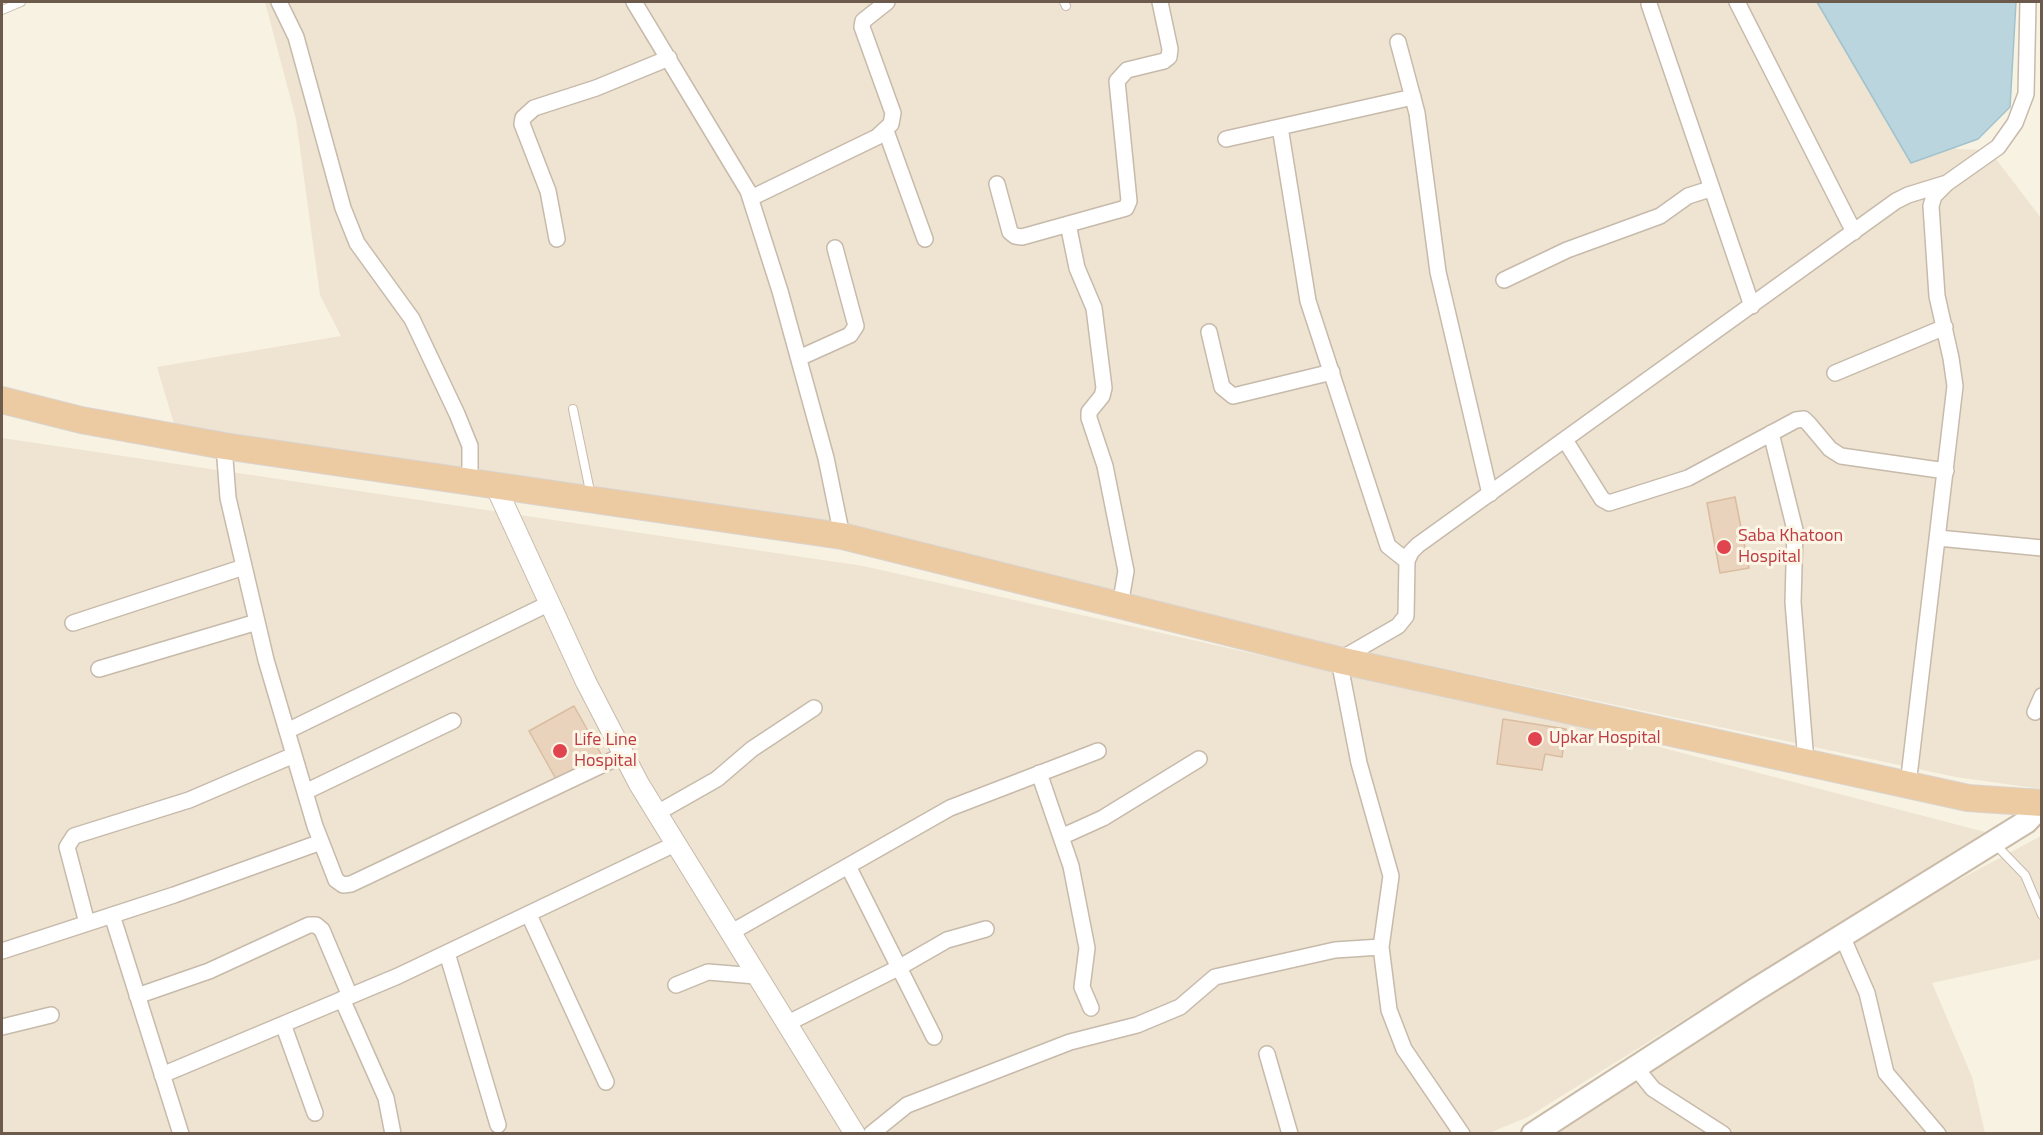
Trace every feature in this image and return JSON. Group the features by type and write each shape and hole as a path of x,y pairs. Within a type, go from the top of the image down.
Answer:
{"highway":[{"path":"2,400 81,420 224,446 842,536 1339,660 1968,798 2042,804"}],"main road":[{"path":"1533,1134 1842,936 2026,822 2042,804"}],"street":[{"path":"279,2 296,37 344,208 357,243 412,319 458,414 470,446 470,482"},
{"path":"634,2 741,176 750,198 799,358 832,482 842,536"},
{"path":"750,198 886,131 891,124 893,113 862,27 863,21 887,2"},
{"path":"997,184 1010,232 1015,236 1022,237 1121,210 1129,201 1118,81 1127,70 1164,61 1169,57 1170,49 1160,2"},
{"path":"1737,2 1854,232"},
{"path":"1908,785 1954,386 1945,327 1937,296 1931,206 1934,196 1947,183 1998,147 2015,123 2026,94 2028,2"},
{"path":"1649,4 1710,189 1752,306"},
{"path":"1398,42 1413,97 1438,272 1490,494"},
{"path":"557,239 548,191 522,124 523,118 534,108 596,88 669,58"},
{"path":"1226,139 1413,97"},
{"path":"1280,127 1302,253 1305,290 1388,546 1407,561"},
{"path":"886,131 925,239"},
{"path":"1461,1134 1404,1049 1389,1010 1381,947 1390,876 1359,764 1339,660 1398,626 1406,616 1407,561 1411,552 1418,545 1908,195 1947,183"},
{"path":"1504,280 1567,250 1660,216 1688,196 1710,189"},
{"path":"1068,224 1077,268 1094,308 1104,388 1102,396 1089,412 1089,418 1105,466 1126,570 1120,606"},
{"path":"799,358 854,332 856,326 835,248"},
{"path":"1835,373 1945,327"},
{"path":"1209,332 1222,387 1233,396 1332,372"},
{"path":"1565,440 1602,499 1609,503 1688,478 1796,420 1804,419 1830,449 1841,456 1946,471"},
{"path":"1771,433 1795,530 1793,602 1806,762"},
{"path":"224,446 228,498 257,621 321,842 336,879 343,885 351,884 623,755"},
{"path":"495,485 586,682 623,755 675,844 855,1134"},
{"path":"1938,538 2042,548"},
{"path":"73,623 244,567"},
{"path":"287,730 550,603"},
{"path":"99,669 257,621"},
{"path":"2036,712 2042,696"},
{"path":"657,813 717,779 752,749 814,708"},
{"path":"305,792 453,721"},
{"path":"730,933 950,808 1098,751"},
{"path":"87,923 68,847 74,836 189,800 294,755"},
{"path":"1061,837 1103,818 1199,759"},
{"path":"1039,773 1071,866 1087,948 1082,987 1091,1008"},
{"path":"2,951 321,842"},
{"path":"162,1075 447,953 675,844"},
{"path":"848,866 934,1037"},
{"path":"112,915 181,1134"},
{"path":"528,915 606,1082"},
{"path":"137,996 209,970 309,925 316,925 322,930 386,1098 393,1134"},
{"path":"786,1024 900,967 947,940 986,929"},
{"path":"1842,936 1867,993 1886,1073 1938,1134"},
{"path":"871,1134 908,1105 1070,1042 1137,1025 1180,1007 1205,985 1226,974 1335,950 1381,947"},
{"path":"447,953 498,1125"},
{"path":"676,985 708,972 756,976"},
{"path":"2,1027 51,1015"},
{"path":"283,1024 315,1113"},
{"path":"1267,1054 1290,1134"},
{"path":"1636,1068 1653,1089 1723,1134"}],"lane":[{"path":"2,10 21,2"},
{"path":"573,409 592,500"},
{"path":"1992,842 2025,874 2042,915"}],"shaded area":[{"path":"265,2 1831,2 1908,121 1957,149 1989,150 2041,218 2041,789 1956,777 1016,578 178,437 157,367 341,336 320,295 296,119"},
{"path":"2,438 863,566 1598,731 1985,832 1528,1117 1489,1133 2,1133"},
{"path":"2041,836 2041,959 1932,983 1972,1077 1985,1133 1546,1134 1728,1015 1949,885"}],"water":[{"path":"1817,2 2016,2 2010,107 1978,139 1911,163"}],"building":[{"path":"1735,497 1749,568 1720,573 1707,503"},
{"path":"574,706 601,754 556,779 529,731"},
{"path":"1503,719 1566,729 1562,757 1545,754 1542,770 1497,764"}],"place":[{"name":"Saba Khatoon Hospital","path":"1724,547"},
{"name":"Upkar Hospital","path":"1535,739"},
{"name":"Life Line Hospital","path":"560,751"}]}
